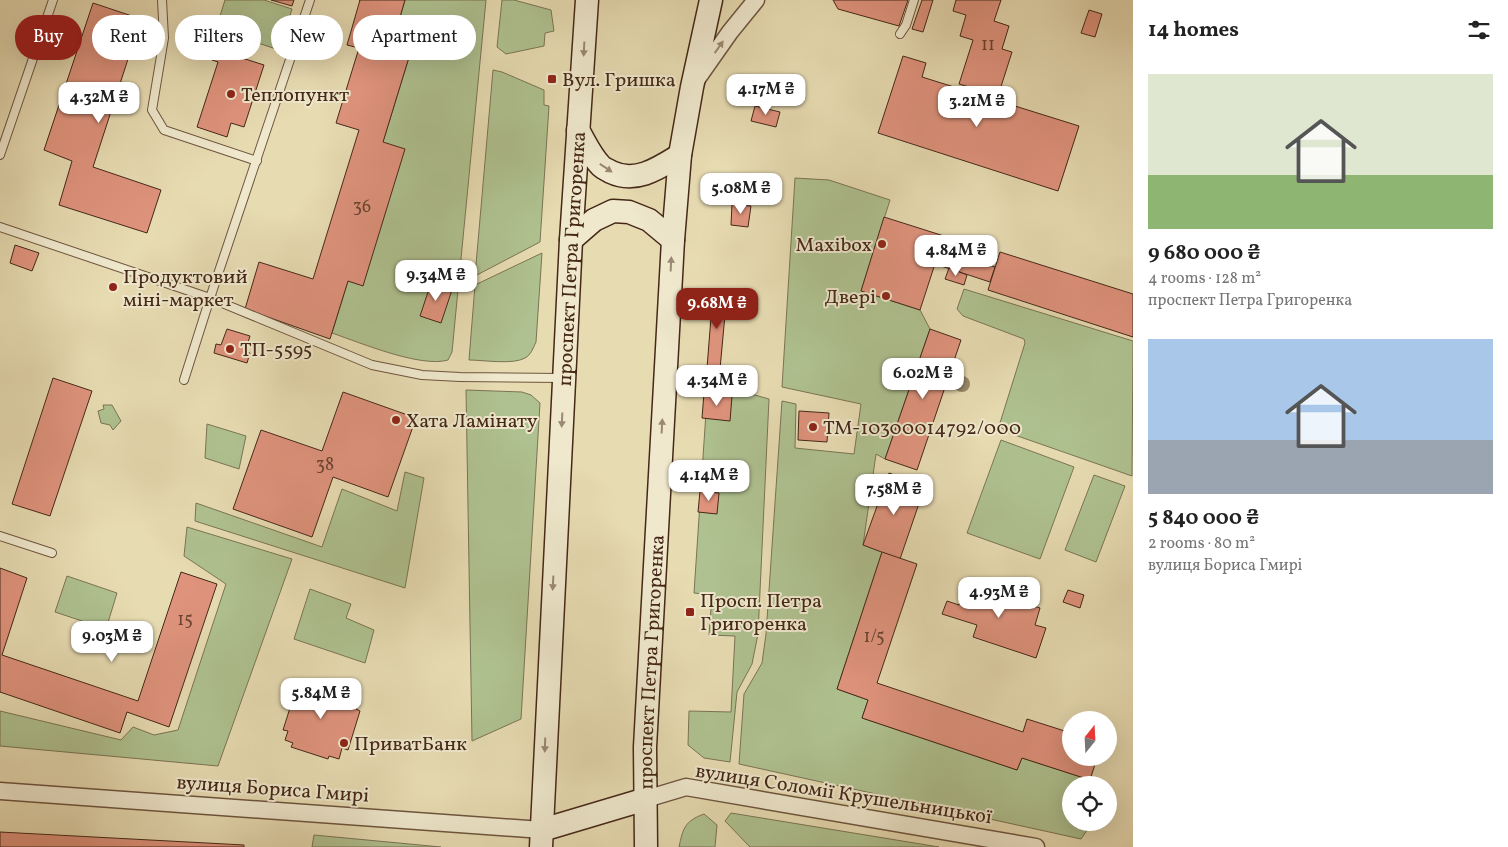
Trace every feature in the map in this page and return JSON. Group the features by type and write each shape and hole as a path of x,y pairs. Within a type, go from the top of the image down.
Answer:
{"street":[{"name":"проспект Петра Григоренка","path":"541,838 571,240 587,0"},
{"name":"проспект Петра Григоренка","path":"646,847 645,747 673,240 680,155 692,87 711,0"},
{"path":"692,87 730,32 756,0"},
{"path":"578,130 592,155 603,168 620,176 640,176 658,169 680,155"},
{"path":"571,240 594,220 613,211 628,212 649,220 673,240"},
{"name":"вулиця Соломії Крушельницької","path":"646,799 686,787 1036,847"},
{"name":"вулиця Бориса Гмирі","path":"0,791 541,838"},
{"path":"541,838 646,799"}],"lane":[{"path":"0,155 53,0"},
{"path":"162,0 164,38 152,110 164,130 257,161"},
{"path":"184,380 310,0"},
{"path":"900,34 906,25 914,0"},
{"path":"0,227 210,298 372,364 422,375 564,378"},
{"path":"0,536 52,553"}],"green space":[{"path":"225,0 264,0 292,9 290,15 271,15 271,47 261,44 261,15 220,15"},
{"path":"405,0 486,0 452,352 448,360 436,362 407,358 332,333 348,281 362,285 383,142 408,60 476,60 476,15 401,15"},
{"path":"502,0 514,0 551,10 554,31 545,33 544,46 506,54 497,47"},
{"path":"493,70 544,90 544,105 549,106 540,242 475,276"},
{"path":"795,178 829,180 890,200 861,291 920,310 930,329 885,459 876,454 863,545 882,552 837,689 868,700 862,718 1017,770 1022,758 1078,776 1062,776 1062,831 1086,831 1081,839 739,764 744,694 762,663 766,634 782,401 796,404 795,448 854,454 861,404 782,387"},
{"path":"542,253 536,342 530,353 525,358 513,361 469,360 475,285"},
{"path":"964,289 1133,341 1132,476 1009,433 999,426 1025,343 1024,339 963,316 957,309"},
{"path":"708,382 769,399 758,634 752,664 737,692 730,762 704,758 688,745 689,711 731,712 735,636 709,635 712,595 694,593"},
{"path":"466,390 522,392 531,395 540,403 521,719 472,741"},
{"path":"103,405 112,405 121,421 113,430 110,425 101,423 98,411 104,409"},
{"path":"207,424 246,436 239,469 205,458"},
{"path":"1001,440 1074,467 1040,559 967,533"},
{"path":"405,472 424,478 405,588 195,521 196,503 322,547 342,489 397,511"},
{"path":"1094,475 1125,486 1096,562 1065,550"},
{"path":"187,527 292,559 218,766 0,746 0,711 121,740 133,727 154,735 178,730 226,584 184,556"},
{"path":"67,576 117,593 106,629 55,612"},
{"path":"310,589 351,604 346,618 374,630 365,663 294,639"},
{"path":"731,813 939,847 750,847 725,821"},
{"path":"704,814 717,825 715,847 679,847 686,826 693,819"},
{"path":"314,835 441,847 312,847"}],"building":[{"path":"271,0 294,0 292,6"},
{"path":"360,0 405,0 401,15 356,15"},
{"path":"833,0 908,0 899,26 838,9"},
{"path":"922,0 933,0 923,32 912,29"},
{"path":"956,0 1001,0 994,21 1009,26 1002,49 1012,52 998,96 959,84 973,40 960,36 966,15 953,11"},
{"path":"93,3 129,15 92,15 92,60 128,60 93,167 161,190 147,233 59,205 72,161 44,150 74,60 82,60 82,36"},
{"path":"1089,10 1102,14 1095,37 1081,33"},
{"path":"353,24 353,46 347,45"},
{"path":"903,56 926,63 922,77 1079,126 1058,191 878,133"},
{"name":"Теплопункт","path":"212,60 248,60 264,65 244,127 231,123 227,137 197,127 218,62"},
{"path":"355,60 408,60 383,142 405,149 363,286 348,281 330,339 245,309 259,262 313,279 359,130 336,123"},
{"path":"755,106 780,112 776,127 751,121"},
{"path":"732,204 751,206 748,227 731,225"},
{"path":"884,217 944,236 920,310 861,291"},
{"path":"944,236 988,251 984,263 995,267 990,282 935,264"},
{"path":"15,245 39,253 32,271 10,263"},
{"path":"1000,252 1133,294 1133,337 988,290"},
{"path":"949,268 967,275 964,285 945,279"},
{"path":"432,280 453,287 441,323 420,316"},
{"path":"713,292 727,293 720,369 707,368"},
{"name":"ТП-5595","path":"227,329 250,336 245,352 250,353 247,363 214,353 216,344 221,345"},
{"path":"930,329 961,340 917,470 885,459"},
{"path":"53,378 92,391 50,516 12,504"},
{"path":"343,392 416,418 388,497 333,477 312,537 233,509 261,430 322,451"},
{"path":"704,393 732,396 730,421 702,418"},
{"name":"ТМ-10300014792/000","path":"799,411 829,413 827,442 798,440"},
{"path":"889,473 925,486 900,559 863,545"},
{"path":"700,491 719,493 717,514 698,512"},
{"path":"882,552 917,564 877,683 1023,732 1027,719 1062,730 1062,766 1094,766 1091,776 1078,776 1022,758 1017,770 862,718 868,700 837,689"},
{"path":"0,568 27,578 2,655 138,701 181,572 217,584 169,727 127,712 120,733 0,692"},
{"path":"968,578 980,582 978,588 1040,608 1035,625 1046,628 1036,658 973,637 977,625 942,614 947,601 959,605"},
{"path":"1068,590 1084,595 1080,608 1063,602"},
{"path":"312,680 349,693 348,696 359,699 356,709 360,711 348,750 342,748 339,759 329,756 328,759 291,747 293,743 285,740 288,731 283,730 296,689 299,690 302,681 310,684"},
{"path":"0,832 244,845 244,847 0,847"}],"place":[{"name":"Вул. Гришка","path":"552,79"},
{"name":"Теплопункт","path":"231,94"},
{"name":"Maxibox","path":"882,244"},
{"name":"Продуктовий міні-маркет","path":"113,287"},
{"name":"Двері","path":"886,296"},
{"name":"ТП-5595","path":"230,349"},
{"name":"Хата Ламінату","path":"396,420"},
{"name":"ТМ-10300014792/000","path":"813,427"},
{"name":"Просп. Петра Григоренка","path":"690,612"},
{"name":"ПриватБанк","path":"344,743"}]}
